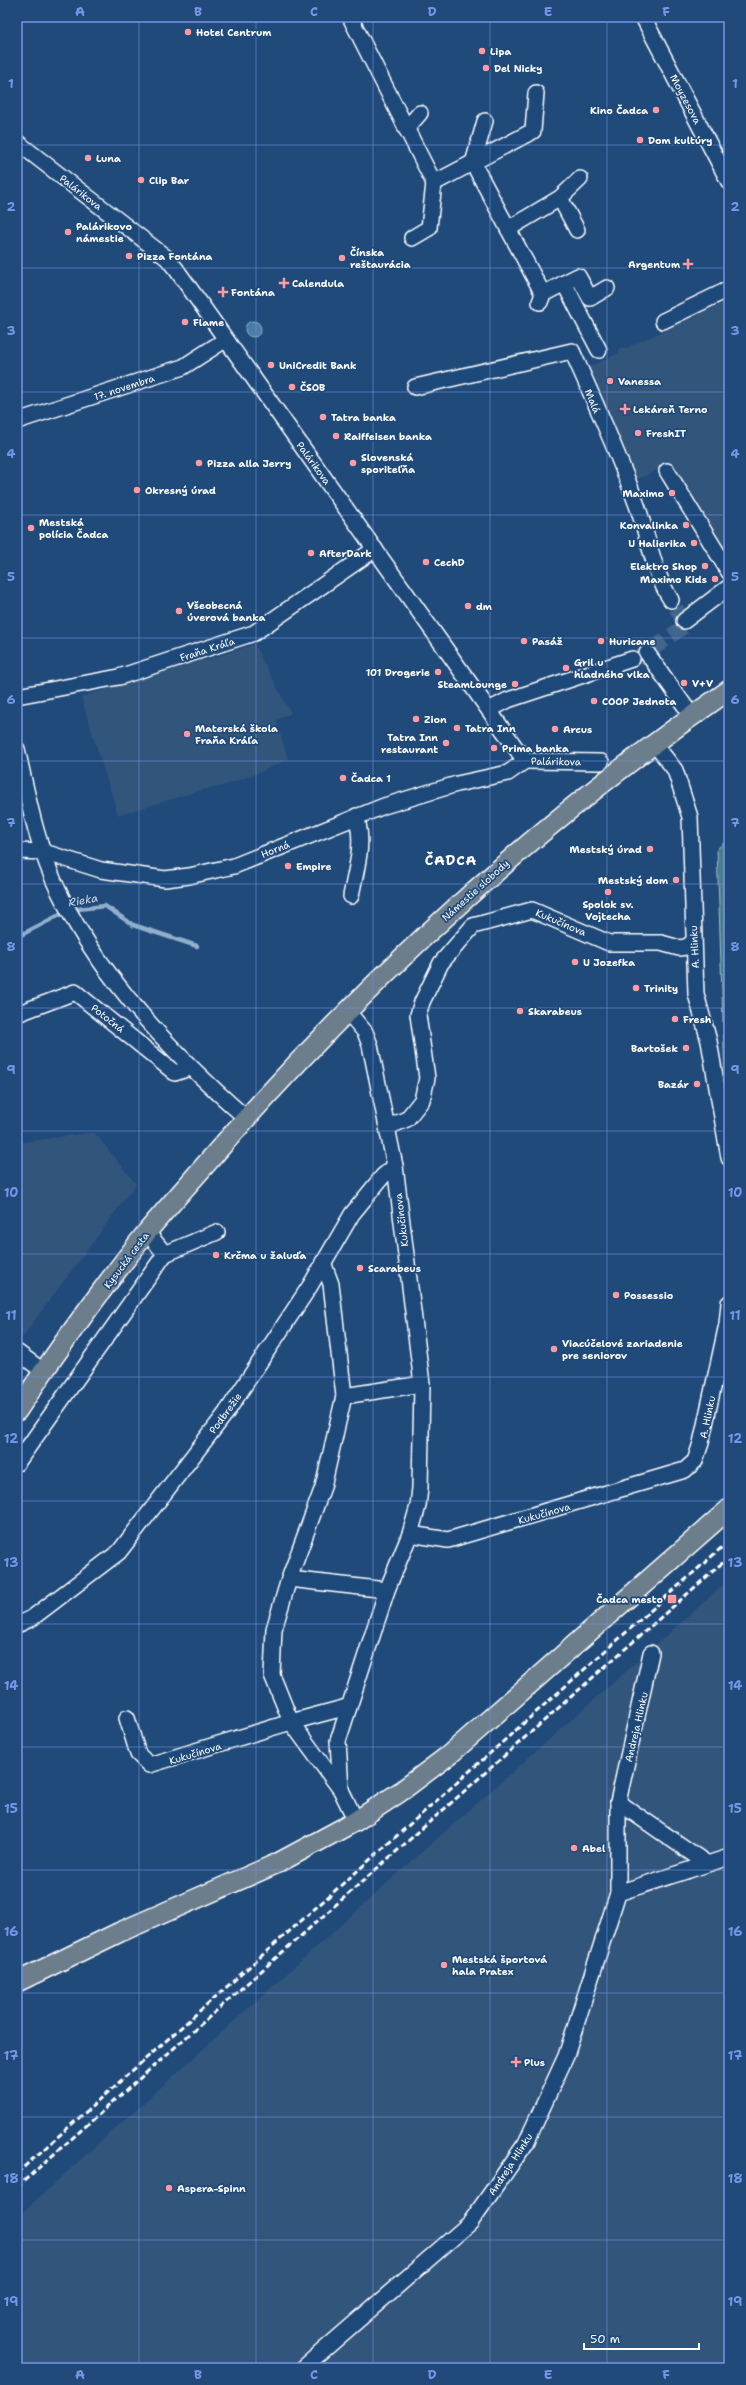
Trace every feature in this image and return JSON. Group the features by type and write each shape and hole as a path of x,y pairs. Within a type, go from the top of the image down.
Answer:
{"main road":[{"name":"Námestie slobody","path":"246,1118 347,1011 484,881 654,743 729,690"},
{"name":"Kysucká cesta","path":"17,1411 43,1371 147,1232 246,1118"},
{"path":"17,1982 120,1932 278,1863 356,1821 400,1792 449,1755 729,1509"}],"street":[{"path":"350,17 434,183 429,228 412,238"},
{"name":"Moyzesova","path":"643,17 729,182"},
{"path":"434,183 533,131 536,93"},
{"path":"406,129 420,114"},
{"path":"485,121 473,163 508,229 541,298 578,276 592,302 607,288"},
{"name":"Palárikova","path":"17,142 167,258 525,761 601,762"},
{"path":"508,229 560,198 580,179"},
{"path":"560,198 577,230"},
{"path":"564,283 599,350"},
{"path":"663,321 729,289"},
{"name":"17. novembra","path":"17,421 183,367 225,340"},
{"name":"Malá","path":"415,387 572,351 636,501 653,559 664,589 671,600"},
{"path":"667,471 729,572"},
{"name":"Fraňa Kráľa","path":"17,696 119,677 254,633 375,549"},
{"path":"684,621 729,587"},
{"path":"647,653 692,716"},
{"path":"489,710 508,700 632,659"},
{"name":"A. Hlinku","path":"654,743 674,770 690,817 693,942 696,994 709,1041 729,1158"},
{"path":"17,749 35,830 60,893 83,934 130,998 190,1068 246,1118"},
{"name":"Horná","path":"17,851 44,852 101,870 165,879 189,876 234,866 356,816 450,786 508,773 525,761"},
{"path":"351,896 361,843 361,830 356,816"},
{"name":"Kukučínova","path":"388,1127 407,1119 422,1100 427,1078 418,1015 422,1002 441,963 473,926 532,910 609,943 661,943 679,948 686,947 693,942"},
{"name":"Potočná","path":"17,1014 75,992 149,1051 167,1069 174,1073 190,1068"},
{"name":"Kukučínova","path":"341,1790 338,1741 347,1707 387,1590 410,1534 418,1506 420,1488 422,1384 395,1166 388,1127 370,1045 364,1032 347,1011"},
{"name":"Podbrežie","path":"17,1625 32,1618 119,1552 226,1413 310,1286 352,1214 383,1176 395,1166"},
{"path":"147,1232 165,1254"},
{"path":"17,1463 165,1254 217,1232"},
{"path":"323,1262 331,1284 344,1396 323,1487 289,1579 274,1629 272,1675 291,1722 341,1790 356,1821"},
{"name":"A. Hlinku","path":"676,1474 690,1466 699,1450 727,1324 729,1303"},
{"path":"17,1352 43,1371"},
{"path":"344,1396 422,1384"},
{"name":"Kukučínova","path":"410,1534 448,1540 676,1474"},
{"path":"289,1579 387,1590"},
{"name":"Andreja Hlinku","path":"303,2368 470,2223 526,2143 566,2056 618,1893 618,1802 651,1653"},
{"name":"Kukučínova","path":"127,1718 138,1754 149,1765 291,1722 347,1707"},
{"path":"618,1802 706,1863"},
{"path":"618,1893 706,1863 729,1857"}],"shaded area":[{"path":"729,300 729,585 709,556 661,468 634,481 584,369 619,353 618,349 623,347 624,349"},
{"path":"250,321 256,321 261,326 259,335 256,337 250,337 245,332 245,326"},
{"name":"Materská škola Fraňa Kráľa","path":"254,644 291,713 276,720 288,759 261,772 217,788 216,786 118,815 81,697 202,659 203,661"},
{"path":"94,1132 136,1184 18,1343 17,1143"},
{"path":"729,1580 729,2368 17,2368 17,2217 404,1868"}],"green space":[{"path":"729,838 729,1107 726,1107 717,849"}],"waterway":[{"name":"Rieka","path":"17,937 69,910 105,906 133,925 197,946"}],"tunnel":[{"path":"632,659 647,653 686,625 671,600"}],"railway":[{"path":"17,2173 729,1541"},
{"path":"17,2187 729,1557"}],"place":[{"name":"Hotel Centrum","path":"188,32"},
{"name":"Lipa","path":"482,51"},
{"name":"Del Nicky","path":"486,68"},
{"name":"Kino Čadca","path":"656,110"},
{"name":"Dom kultúry","path":"640,140"},
{"name":"Luna","path":"88,158"},
{"name":"Clip Bar","path":"141,180"},
{"name":"Palárikovo námestie","path":"68,232"},
{"name":"Pizza Fontána","path":"129,256"},
{"name":"Čínska reštaurácia","path":"342,258"},
{"name":"Argentum","path":"688,264"},
{"name":"Calendula","path":"284,283"},
{"name":"Fontána","path":"223,292"},
{"name":"Flame","path":"185,322"},
{"name":"UniCredit Bank","path":"271,365"},
{"name":"Vanessa","path":"610,381"},
{"name":"ČSOB","path":"292,387"},
{"name":"Lekáreň Terno","path":"625,409"},
{"name":"Tatra banka","path":"323,417"},
{"name":"FreshIT","path":"638,433"},
{"name":"Raiffeisen banka","path":"336,436"},
{"name":"Pizza alla Jerry","path":"199,463"},
{"name":"Slovenská sporiteľňa","path":"353,463"},
{"name":"Okresný úrad","path":"137,490"},
{"name":"Maximo","path":"672,493"},
{"name":"Konvalinka","path":"686,525"},
{"name":"Mestská polícia Čadca","path":"31,528"},
{"name":"U Halierika","path":"694,543"},
{"name":"AfterDark","path":"311,553"},
{"name":"CechD","path":"426,562"},
{"name":"Elektro Shop","path":"705,566"},
{"name":"Maximo Kids","path":"715,579"},
{"name":"dm","path":"468,606"},
{"name":"Všeobecná úverová banka","path":"179,611"},
{"name":"Pasáž","path":"524,641"},
{"name":"Huricane","path":"601,641"},
{"name":"Gril u hladného vlka","path":"566,668"},
{"name":"101 Drogerie","path":"438,672"},
{"name":"V+V","path":"684,683"},
{"name":"SteamLounge","path":"515,684"},
{"name":"COOP Jednota","path":"594,701"},
{"name":"Zion","path":"416,719"},
{"name":"Tatra Inn","path":"457,728"},
{"name":"Arcus","path":"555,729"},
{"name":"Materská škola Fraňa Kráľa","path":"187,734"},
{"name":"Tatra Inn restaurant","path":"446,743"},
{"name":"Prima banka","path":"494,748"},
{"name":"Čadca 1","path":"343,778"},
{"name":"Mestský úrad","path":"650,849"},
{"name":"Empire","path":"288,866"},
{"name":"Mestský dom","path":"676,880"},
{"name":"Spolok sv. Vojtecha","path":"608,892"},
{"name":"U Jozefka","path":"575,962"},
{"name":"Trinity","path":"636,988"},
{"name":"Skarabeus","path":"520,1011"},
{"name":"Fresh","path":"675,1019"},
{"name":"Bartošek","path":"686,1048"},
{"name":"Bazár","path":"697,1084"},
{"name":"Krčma u žaluďa","path":"216,1255"},
{"name":"Scarabeus","path":"360,1268"},
{"name":"Possessio","path":"616,1295"},
{"name":"Viacúčelové zariadenie pre seniorov","path":"554,1349"},
{"name":"Čadca mesto","path":"672,1599"},
{"name":"Abel","path":"574,1848"},
{"name":"Mestská športová hala Pratex","path":"444,1965"},
{"name":"Plus","path":"516,2062"},
{"name":"Aspera-Spinn","path":"169,2188"}],"district":[{"name":"ČADCA","path":"451,860"}]}
